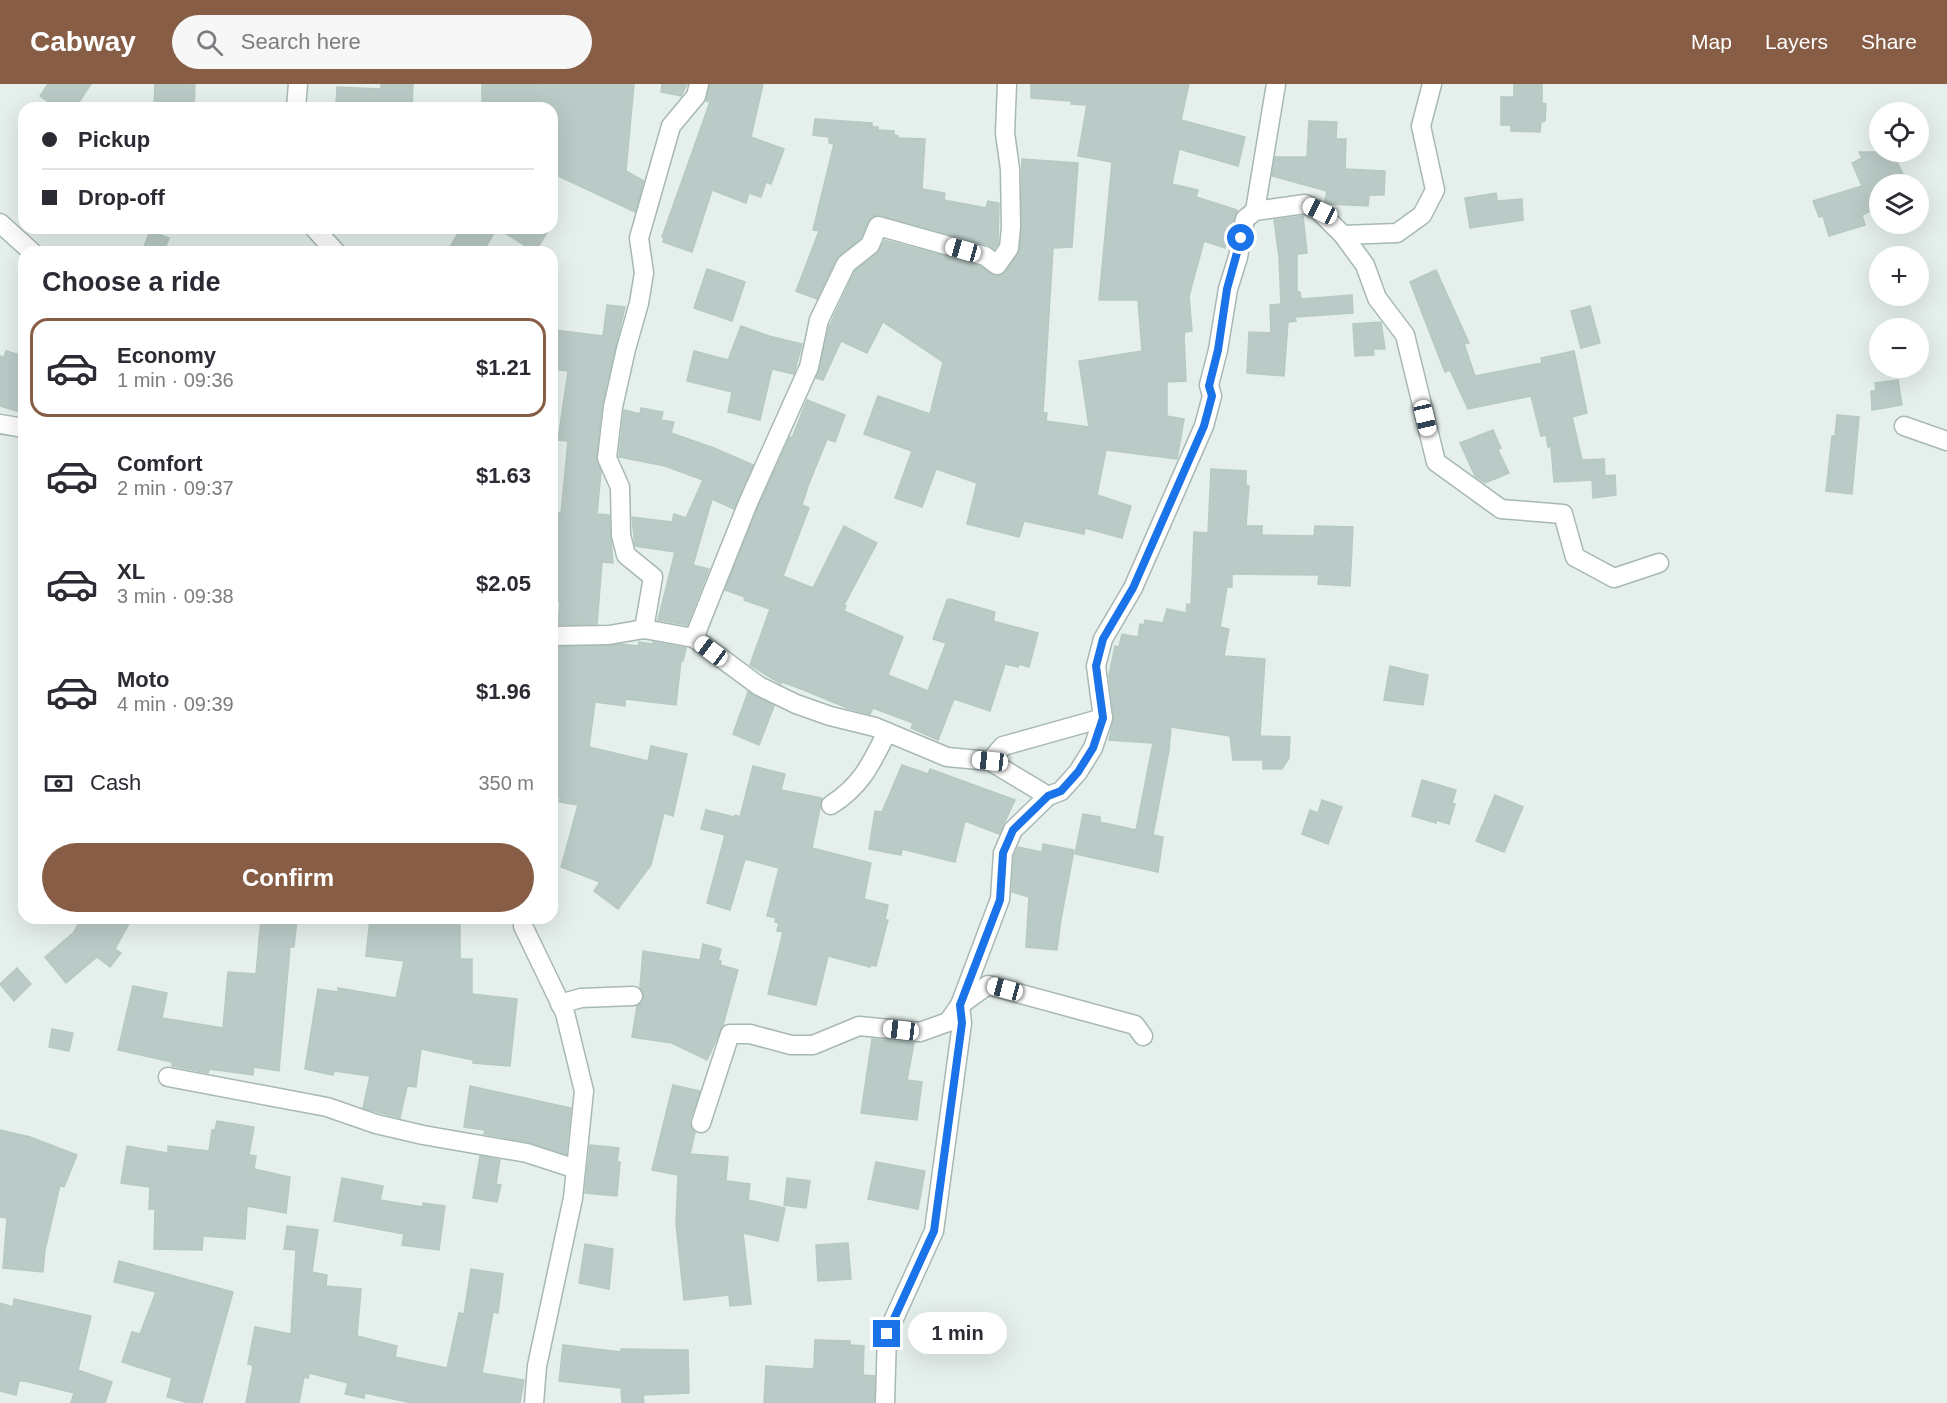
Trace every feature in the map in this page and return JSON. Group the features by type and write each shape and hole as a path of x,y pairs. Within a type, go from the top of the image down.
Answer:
{"street":[{"path":"296,102 298,84"},
{"path":"644,629 653,577 626,555 621,535 620,487 607,458 613,407 639,303 644,273 639,238 671,126 696,96 699,84"},
{"path":"694,638 743,513 809,367 819,320 846,264 870,245 878,226 985,256 997,265 1009,248 1010,169 1005,133 1007,84"},
{"path":"1254,211 1276,84"},
{"path":"1343,235 1397,233 1422,215 1435,190 1421,126 1432,84"},
{"path":"701,1123 730,1034 750,1034 791,1045 813,1045 859,1026 920,1032 948,1022 960,1005 1000,900 1003,853 1013,830 1048,796 1061,791 1078,772 1093,748 1103,718 1096,666 1103,639 1133,588 1204,426 1212,396 1209,386 1218,350 1227,289 1238,257 1245,219 1254,211 1305,204 1320,211 1343,235 1365,265 1377,298 1405,336 1436,462 1501,509 1563,514 1575,556 1614,578 1659,563"},
{"path":"0,223 25,246"},
{"path":"320,234 330,246"},
{"path":"0,424 18,427"},
{"path":"1904,426 1947,441"},
{"path":"558,636 609,635 644,629 694,638 759,686 787,700 830,716 887,732 947,757 990,761 1048,796"},
{"path":"990,761 1003,746 1103,718"},
{"path":"831,805 850,793 867,773 887,732"},
{"path":"523,924 567,1022 584,1091 576,1169 560,1266 537,1366 534,1403"},
{"path":"960,1005 988,985 1135,1025 1143,1036"},
{"path":"560,1004 581,998 633,996"},
{"path":"885,1403 887,1334 934,1231 962,1023 960,1005"},
{"path":"168,1077 327,1107 376,1124 423,1136 527,1153 576,1169"}],"building":[{"path":"48,84 91,84 79,102 48,102 40,96"},
{"path":"155,84 195,85 194,102 154,102"},
{"path":"381,84 413,84 412,102 336,102 337,87 381,89"},
{"path":"482,84 634,84 626,171 644,181 635,212 558,176 558,102 482,102"},
{"path":"662,84 687,84 681,96 661,92"},
{"path":"710,84 763,84 751,137 784,149 771,184 766,182 761,197 749,193 746,203 712,190 692,252 663,242 662,237 710,102 706,101"},
{"path":"1031,84 1189,84 1181,120 1245,137 1238,166 1179,149 1172,184 1198,190 1196,197 1237,210 1225,248 1204,241 1189,296 1192,331 1185,332 1184,337 1186,381 1167,382 1167,416 1184,419 1177,459 1106,450 1097,495 1131,506 1122,538 1085,528 1084,534 1024,521 1019,537 967,524 977,483 936,469 922,507 895,498 912,451 864,434 878,396 930,414 943,362 883,322 867,353 841,341 823,380 816,378 829,327 855,271 877,253 885,240 980,266 991,274 1001,275 1020,249 1022,159 1078,163 1072,247 1053,248 1043,413 1047,413 1046,421 1089,427 1079,361 1142,351 1138,300 1099,300 1112,162 1078,156 1087,105 1071,104 1071,101 1031,98"},
{"path":"1514,84 1542,84 1542,103 1546,104 1545,121 1541,122 1540,132 1511,131 1511,125 1501,125 1501,97 1514,97"},
{"path":"815,119 872,123 872,127 878,127 878,130 894,131 894,135 898,138 925,139 922,189 945,193 944,200 986,208 988,201 999,203 998,244 994,249 988,245 875,215 868,221 861,238 836,259 817,299 796,291 819,231 813,230 834,144 829,143 829,137 813,135"},
{"path":"1309,121 1337,122 1336,139 1346,139 1345,169 1385,171 1384,195 1369,195 1368,206 1328,204 1325,202 1327,191 1272,176 1275,157 1307,157"},
{"path":"1859,152 1869,152 1869,162 1897,162 1903,174 1869,174 1869,212 1862,215 1865,225 1829,236 1823,216 1819,217 1813,201 1862,186 1852,163 1862,158"},
{"path":"1496,193 1497,201 1522,199 1523,220 1470,228 1465,198"},
{"path":"1303,216 1307,253 1297,254 1297,292 1300,292 1301,299 1352,295 1353,313 1295,317 1296,321 1288,322 1284,376 1247,373 1249,332 1271,333 1270,305 1281,304 1279,257 1274,220"},
{"path":"149,234 158,234 169,238 166,246 144,246"},
{"path":"458,234 494,234 486,246 450,246"},
{"path":"506,234 546,234 539,246 526,246"},
{"path":"707,269 745,282 732,321 694,308"},
{"path":"1436,270 1469,343 1464,344 1475,376 1542,363 1541,358 1574,351 1587,413 1572,417 1582,460 1604,459 1605,476 1615,475 1616,495 1593,498 1592,480 1554,482 1551,446 1548,447 1546,435 1541,436 1531,396 1468,409 1450,370 1445,372 1410,282"},
{"path":"607,305 625,307 602,405 596,457 601,472 597,514 609,515 613,563 602,562 597,624 558,625 560,602 558,602 558,513 561,513 568,441 558,440 568,371 558,370 558,330 603,336"},
{"path":"1590,306 1600,343 1581,348 1571,311"},
{"path":"1381,322 1385,349 1373,349 1374,355 1355,356 1353,324"},
{"path":"741,326 802,344 794,374 772,369 760,420 728,412 732,392 687,381 694,351 728,360"},
{"path":"6,351 18,354 18,411 0,406 0,356 4,357"},
{"path":"1898,380 1902,405 1872,410 1871,391 1876,391 1875,383"},
{"path":"807,400 845,415 835,442 827,439 808,486 802,505 809,508 783,576 813,588 844,526 877,543 844,605 846,606 844,611 903,637 888,675 928,691 946,643 933,639 947,600 995,612 993,621 1038,633 1029,667 1005,664 990,711 954,699 938,740 911,728 913,723 873,708 870,714 847,708 782,682 781,684 750,665 770,609 744,600 745,597 725,590 758,507 790,437 792,438"},
{"path":"641,408 663,412 661,420 674,422 671,433 753,465 734,509 712,499 693,565 709,569 687,625 658,620 675,552 635,546 632,517 672,522 674,514 686,518 703,480 665,466 619,457 624,410 640,414"},
{"path":"1837,415 1859,417 1852,494 1826,491 1832,436 1835,436"},
{"path":"1493,430 1501,448 1498,450 1509,473 1485,483 1475,476 1460,443"},
{"path":"1211,469 1246,471 1246,485 1249,486 1246,526 1262,526 1262,535 1314,536 1315,526 1353,527 1350,586 1318,584 1319,575 1232,574 1232,587 1227,587 1220,627 1229,629 1224,656 1265,659 1260,736 1290,737 1289,758 1282,769 1263,769 1263,760 1233,760 1230,736 1171,727 1169,750 1153,835 1163,837 1158,872 1075,854 1083,814 1100,817 1100,822 1136,830 1153,743 1109,740 1114,717 1109,675 1115,646 1119,647 1122,634 1138,637 1140,624 1144,625 1145,620 1163,623 1167,609 1186,613 1187,604 1191,605 1194,532 1208,533"},
{"path":"639,642 652,644 653,642 686,648 683,661 681,661 676,705 625,699 625,706 595,702 589,747 648,761 651,746 687,754 673,816 664,813 651,865 618,909 594,891 600,882 561,867 578,805 559,802 560,797 558,797 558,647 621,644 638,646"},
{"path":"1390,666 1428,675 1423,705 1384,700"},
{"path":"748,692 774,706 759,745 733,734"},
{"path":"902,765 928,774 930,769 1015,800 999,834 965,821 955,862 902,849 901,855 869,849 875,811 882,812"},
{"path":"753,766 785,774 781,790 822,798 812,848 871,863 864,899 888,905 885,920 888,920 876,966 870,965 870,967 828,956 816,1005 768,994 783,932 777,931 779,923 775,922 776,918 767,916 779,868 745,859 730,910 707,903 725,835 701,829 706,810 740,817"},
{"path":"1422,780 1456,790 1452,803 1455,804 1449,824 1412,816"},
{"path":"1495,795 1523,807 1504,852 1476,841"},
{"path":"1322,800 1342,807 1328,844 1302,834 1310,810 1318,813"},
{"path":"1043,844 1074,850 1057,950 1026,947 1029,897 1012,892 1014,856 1018,847 1042,852"},
{"path":"78,924 129,924 115,949 121,953 110,967 97,957 66,983 45,957 74,932"},
{"path":"260,924 296,924 294,947 290,947 279,1071 254,1067 253,1075 209,1069 208,1073 172,1066 172,1062 118,1050 133,986 167,993 162,1018 223,1028 228,972 256,974"},
{"path":"369,924 460,924 460,959 472,959 472,994 517,999 510,1066 473,1063 473,1060 421,1049 416,1087 407,1086 400,1118 363,1108 370,1076 334,1071 333,1075 305,1069 318,989 338,992 338,988 396,998 404,961 366,956"},
{"path":"703,944 721,949 718,961 721,961 720,965 738,970 723,1025 707,1060 672,1043 632,1037 637,1006 643,1002 644,996 640,987 643,951 700,960"},
{"path":"17,968 31,984 14,1001 0,984"},
{"path":"52,1029 73,1033 69,1051 49,1047"},
{"path":"872,1039 914,1043 907,1080 922,1082 917,1120 861,1113"},
{"path":"673,1085 700,1091 690,1120 690,1126 695,1133 690,1154 728,1157 726,1181 750,1184 748,1200 785,1208 778,1241 743,1233 751,1304 730,1306 729,1295 684,1300 676,1224 678,1175 652,1170"},
{"path":"470,1086 571,1108 566,1154 529,1142 484,1134 485,1130 464,1127"},
{"path":"217,1121 254,1127 249,1155 256,1156 254,1169 290,1177 286,1213 247,1206 245,1239 203,1236 202,1250 154,1249 155,1209 149,1209 150,1187 121,1183 127,1146 168,1153 168,1146 209,1151 212,1130 215,1130"},
{"path":"0,1130 30,1137 77,1155 64,1187 60,1185 45,1250 43,1272 3,1268 7,1218 0,1217"},
{"path":"590,1145 619,1148 617,1196 585,1193"},
{"path":"480,1156 500,1160 496,1184 501,1185 497,1202 473,1198"},
{"path":"876,1162 925,1171 918,1209 868,1199"},
{"path":"342,1178 383,1186 380,1200 423,1207 423,1203 445,1206 439,1250 402,1245 404,1234 334,1221"},
{"path":"787,1178 810,1181 806,1208 784,1205"},
{"path":"287,1226 318,1230 312,1272 327,1275 326,1286 361,1289 357,1336 397,1346 395,1357 447,1368 459,1313 464,1314 471,1269 503,1274 498,1313 493,1312 482,1373 524,1380 520,1403 412,1403 365,1393 364,1398 345,1394 348,1383 309,1373 308,1378 304,1377 299,1403 246,1403 253,1367 248,1364 255,1327 291,1334 296,1250 284,1249"},
{"path":"848,1243 851,1279 818,1281 816,1245"},
{"path":"585,1244 613,1249 609,1289 579,1283"},
{"path":"119,1261 233,1292 202,1403 189,1403 167,1397 172,1378 122,1362 132,1332 140,1334 156,1292 114,1282"},
{"path":"14,1299 91,1316 78,1370 112,1382 105,1403 71,1403 74,1393 25,1381 19,1381 16,1395 0,1391 0,1303 13,1307"},
{"path":"815,1340 850,1341 850,1345 864,1346 863,1375 875,1376 874,1403 764,1403 766,1366 812,1369"},
{"path":"563,1345 621,1352 621,1349 688,1350 689,1393 643,1395 644,1403 622,1403 621,1388 559,1381"}],"route":[{"path":"887,1334 934,1231 962,1023 960,1005 1000,900 1003,853 1013,830 1048,796 1061,791 1078,772 1093,748 1103,718 1096,666 1103,639 1133,588 1204,426 1212,396 1209,386 1218,350 1227,289 1238,257 1241,238"}]}
